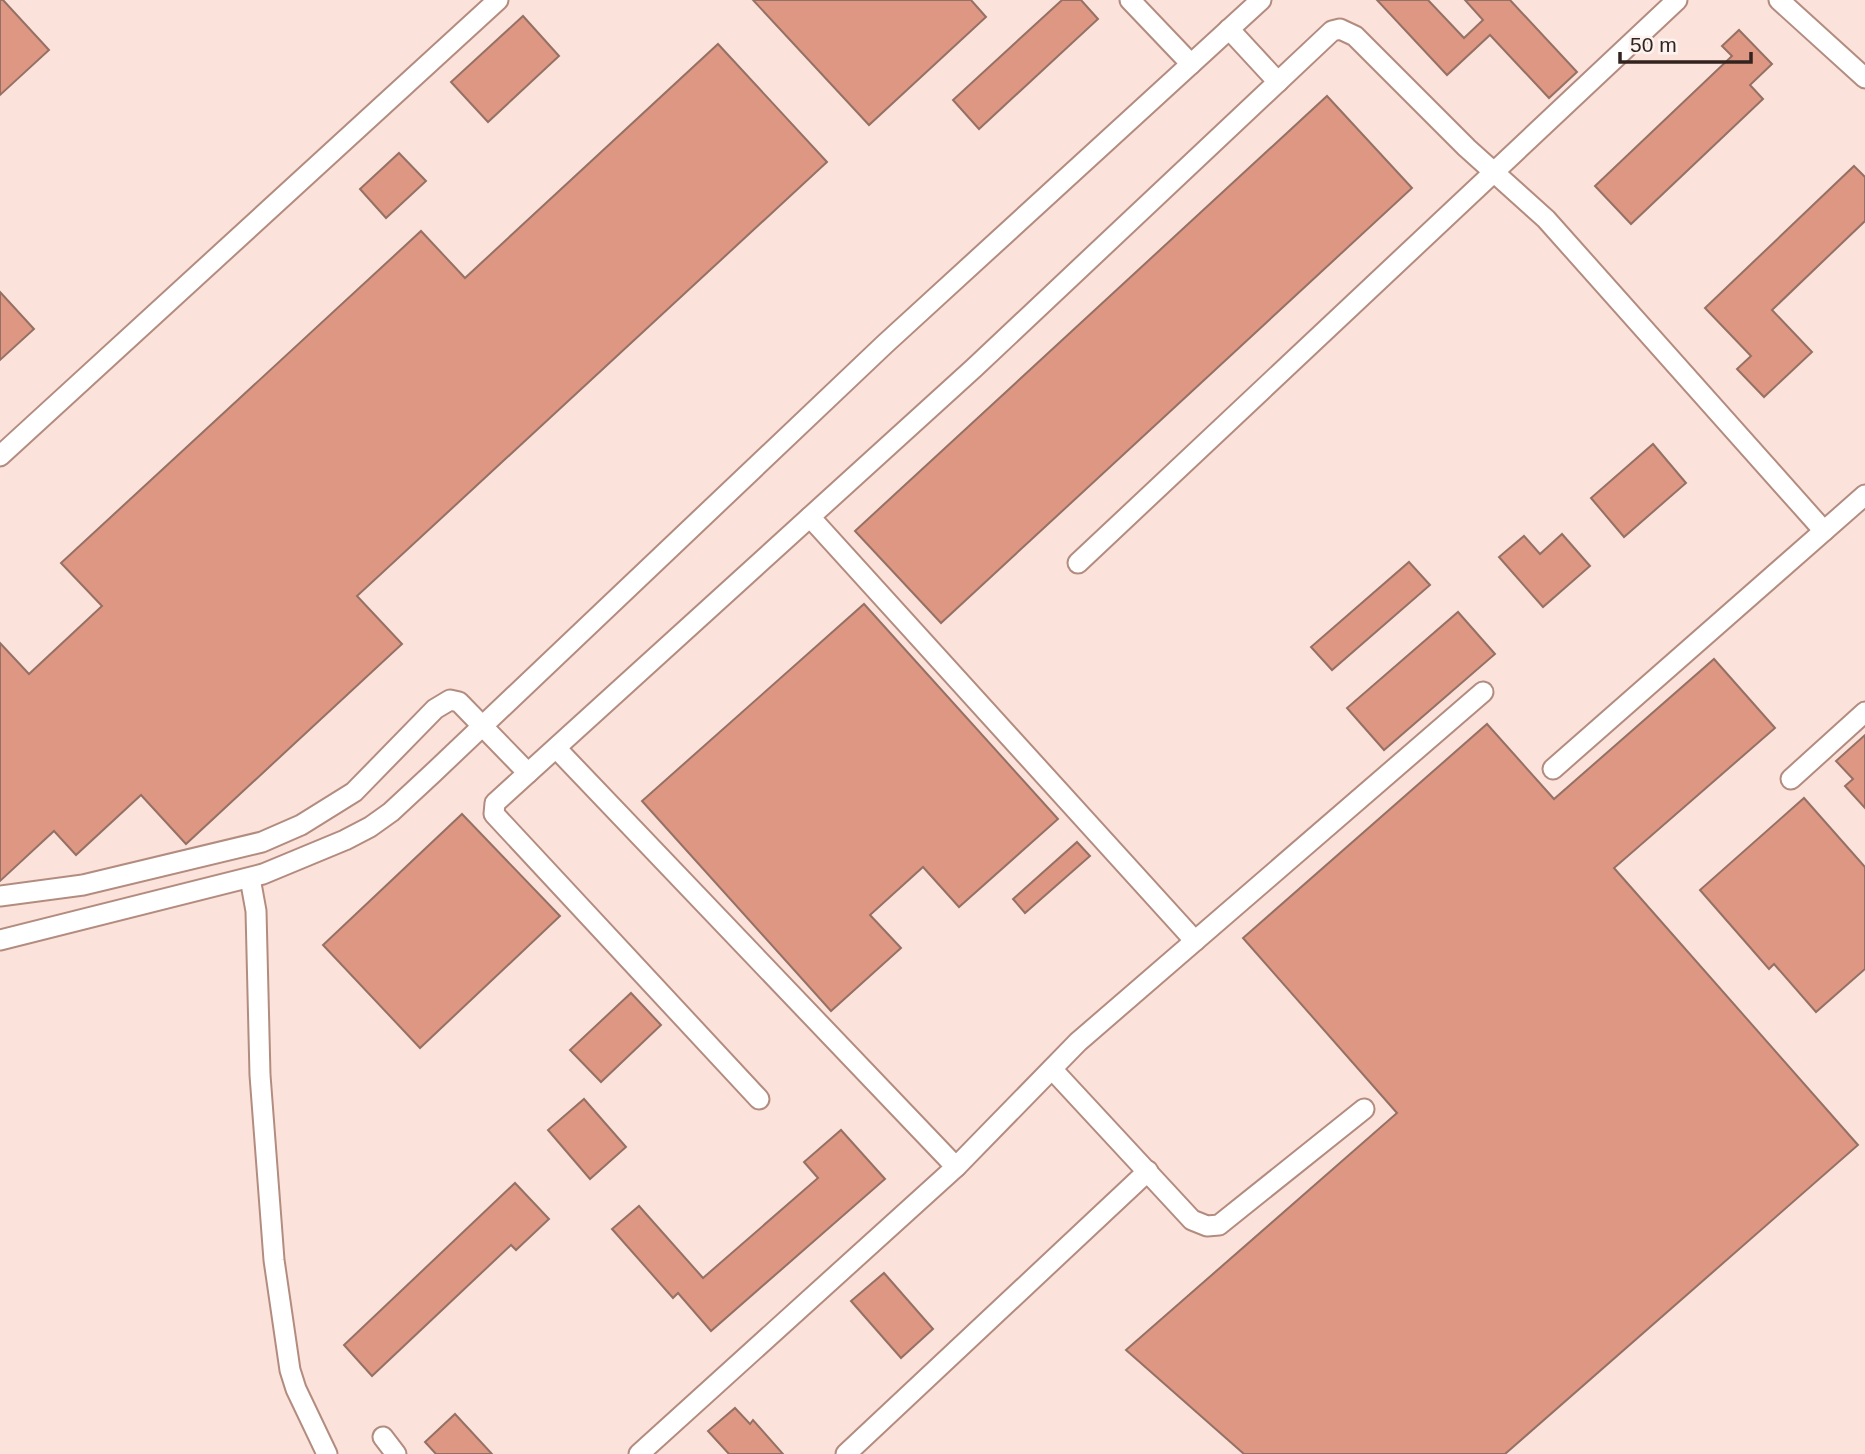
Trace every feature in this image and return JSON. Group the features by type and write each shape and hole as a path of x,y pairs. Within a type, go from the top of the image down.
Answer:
{"street":[{"path":"0,456 498,0"},
{"path":"1130,0 1191,64"},
{"path":"0,940 250,878 345,840 379,821 483,726 885,344 1261,0"},
{"path":"1078,563 1677,0"},
{"path":"1779,0 1865,78"},
{"path":"1229,29 1278,82"},
{"path":"759,1099 494,814 495,803 974,368 1332,30 1340,29 1355,36 1546,219 1824,531"},
{"path":"1553,769 1865,495"},
{"path":"810,517 1195,941"},
{"path":"639,1454 956,1167 1078,1042 1483,692"},
{"path":"0,896 83,885 262,842 301,824 354,792 435,709 450,700 459,702 528,773"},
{"path":"1791,779 1865,712"},
{"path":"556,748 956,1167"},
{"path":"250,878 256,911 260,1075 274,1259 290,1370 296,1389 327,1454"},
{"path":"1052,1069 1192,1220 1207,1226 1219,1225 1364,1108"},
{"path":"846,1454 1148,1171"},
{"path":"383,1437 396,1454"}],"building":[{"path":"0,0 3,0 49,50 0,95"},
{"path":"753,0 971,0 986,17 869,125"},
{"path":"1062,0 1081,0 1098,19 979,129 953,100"},
{"path":"1377,0 1428,0 1464,38 1483,20 1465,0 1510,0 1577,72 1549,98 1490,35 1447,75"},
{"path":"523,16 559,56 488,122 451,82"},
{"path":"1739,30 1772,64 1750,85 1763,99 1631,224 1595,186 1732,56 1722,46"},
{"path":"718,44 827,162 357,596 402,644 186,844 141,795 76,855 54,831 0,881 0,643 29,674 102,606 61,563 421,231 465,278"},
{"path":"1327,96 1412,188 941,623 855,531"},
{"path":"399,153 426,181 386,218 360,189"},
{"path":"1854,166 1865,177 1865,221 1772,310 1812,352 1764,397 1737,369 1751,356 1705,308"},
{"path":"0,292 34,329 0,360"},
{"path":"1653,444 1686,483 1624,537 1591,498"},
{"path":"1562,534 1590,566 1543,607 1499,557 1524,536 1540,554"},
{"path":"1409,562 1430,585 1332,670 1311,647"},
{"path":"864,604 1058,819 959,907 923,867 870,915 901,948 831,1011 642,801"},
{"path":"1458,612 1495,654 1384,750 1347,708"},
{"path":"1714,659 1775,728 1614,868 1858,1145 1505,1454 1244,1454 1126,1350 1397,1113 1243,938 1487,724 1554,799"},
{"path":"1865,735 1865,808 1845,786 1853,779 1836,761"},
{"path":"1804,798 1865,867 1865,969 1816,1012 1774,964 1769,969 1700,890"},
{"path":"462,814 560,916 420,1048 323,945"},
{"path":"1077,842 1090,856 1025,913 1013,899"},
{"path":"631,993 661,1025 601,1082 570,1050"},
{"path":"584,1099 626,1147 590,1179 548,1130"},
{"path":"841,1130 885,1179 711,1331 678,1293 673,1298 612,1229 639,1206 703,1278 818,1178 804,1162"},
{"path":"515,1183 549,1219 516,1250 511,1245 372,1376 344,1345"},
{"path":"884,1273 933,1329 901,1358 851,1301"},
{"path":"735,1408 750,1424 753,1420 783,1454 729,1454 708,1431"},
{"path":"455,1414 492,1454 436,1454 425,1442"}]}
